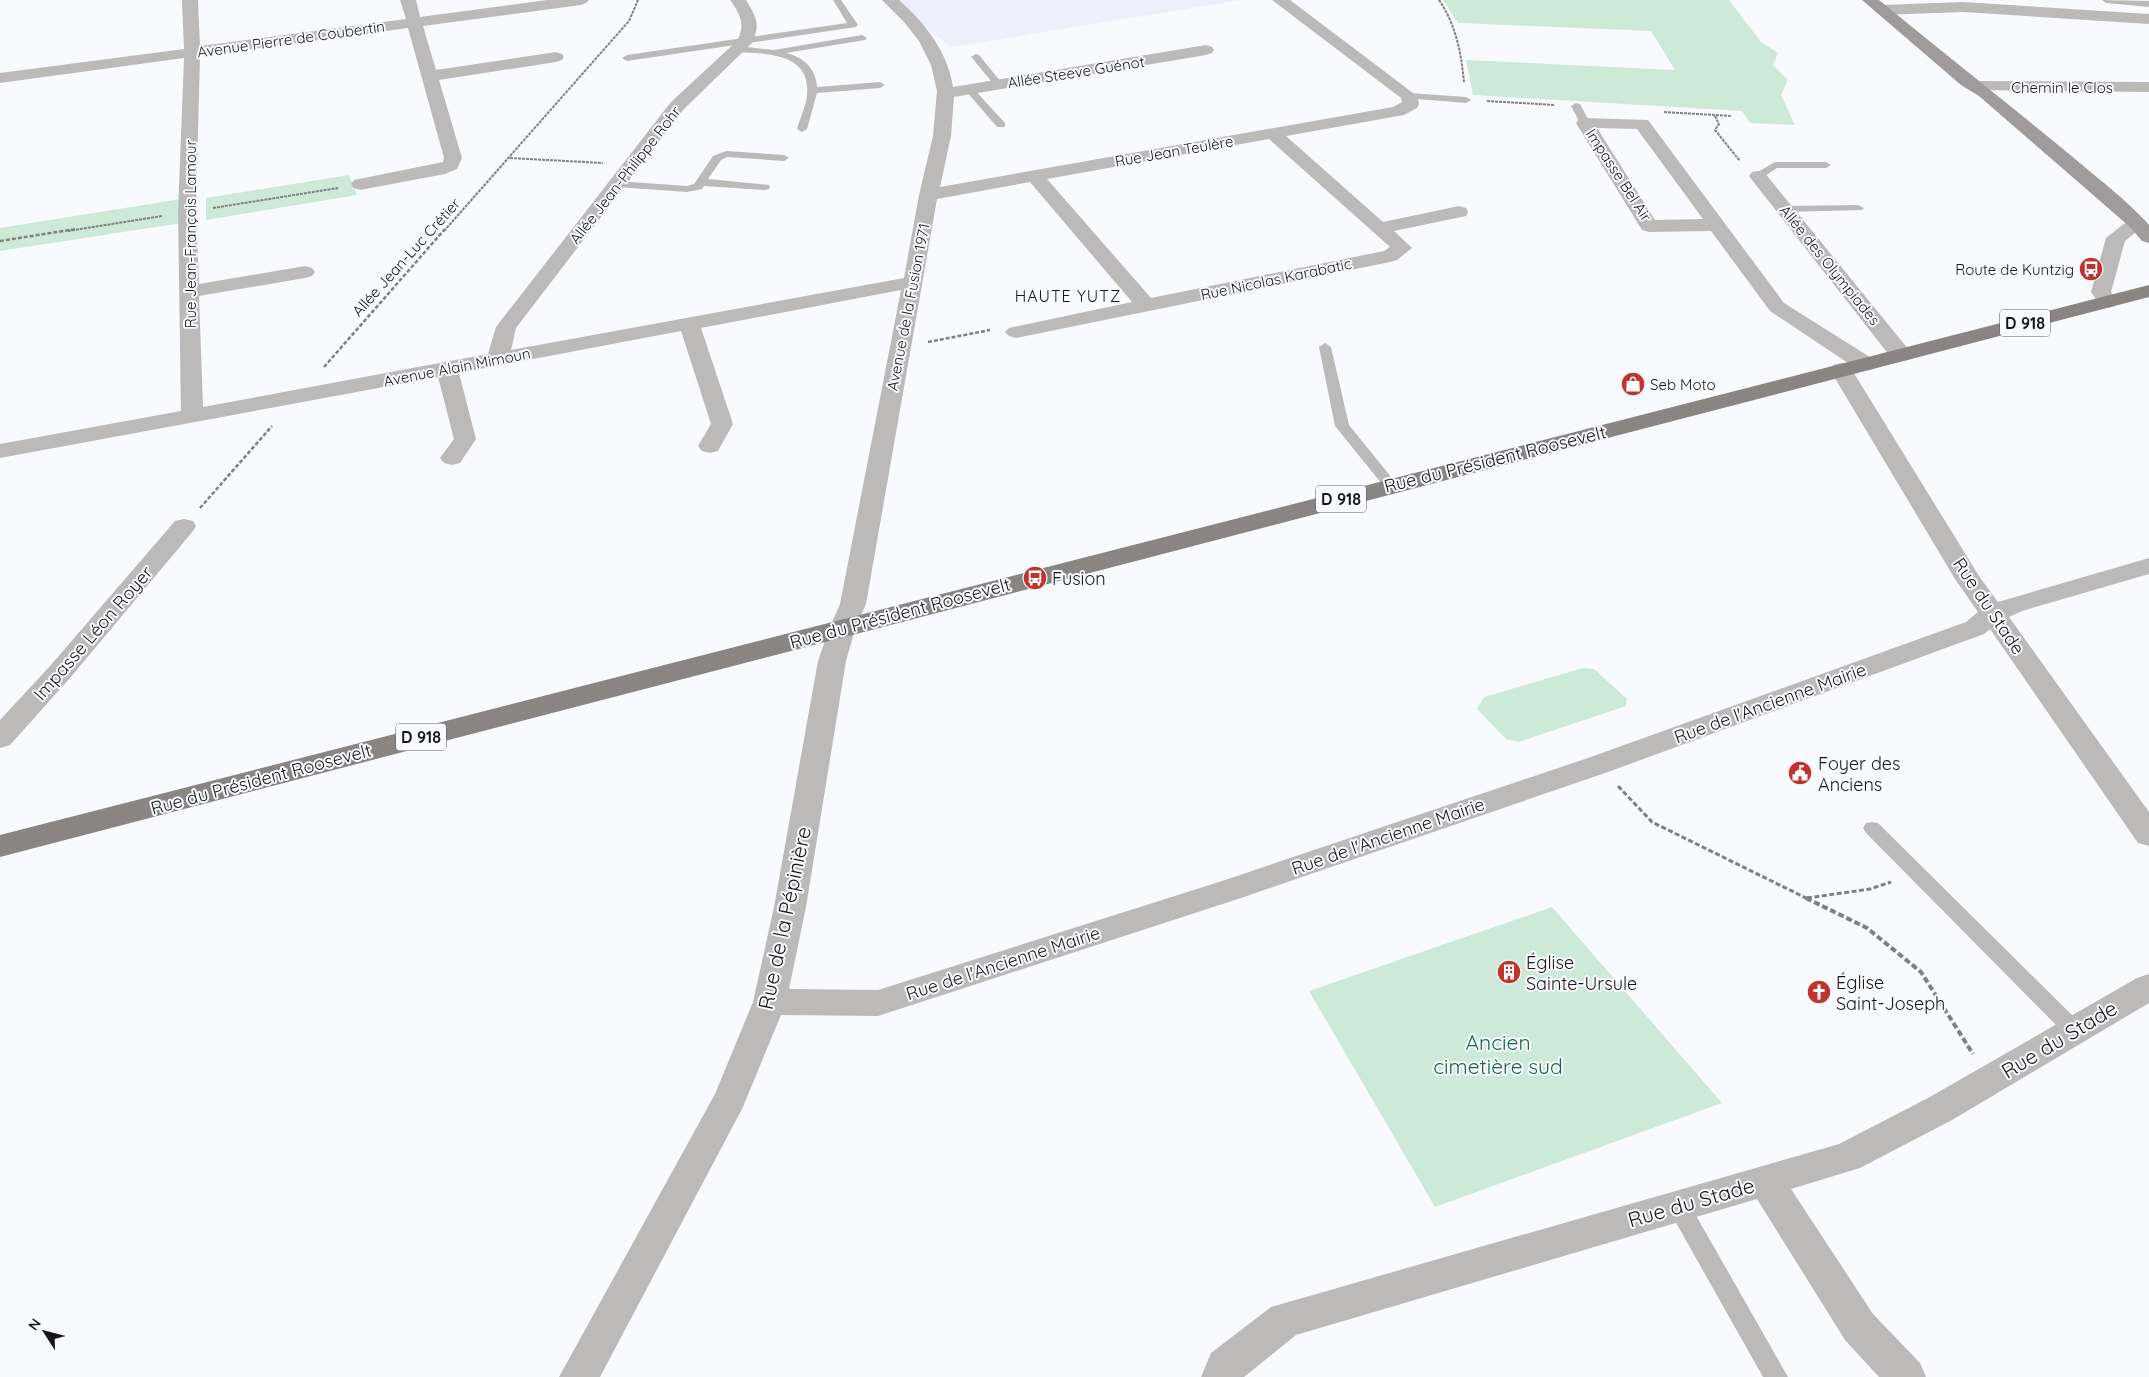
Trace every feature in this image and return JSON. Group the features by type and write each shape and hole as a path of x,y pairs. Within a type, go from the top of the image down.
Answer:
{"main road":[{"name":"Rue du Président Roosevelt","path":"0,846 2149,291"}],"street":[{"name":"Rue Jean-François Lamour","path":"190,0 192,52 187,212 192,416"},
{"path":"360,184 445,170 452,165 453,158 408,0"},
{"path":"738,0 751,22 751,30 741,45"},
{"name":"Avenue de la Fusion 1971","path":"842,628 853,604 900,347 914,282 928,195 942,138 946,92 943,76 929,46 916,27 890,0"},
{"path":"1280,0 1409,96"},
{"name":"Avenue Pierre de Coubertin","path":"0,78 571,1"},
{"path":"2131,2 2149,18"},
{"path":"1876,5 1963,7 2149,18"},
{"path":"1876,5 2071,165 2145,229"},
{"name":"Allée Jean-Philippe Rohr","path":"498,359 506,327 632,164 677,106 741,45"},
{"name":"Allée Steeve Guénot","path":"946,92 1206,50"},
{"path":"430,76 556,58"},
{"name":"Chemin le Clos","path":"1975,86 2149,87"},
{"name":"Rue Jean Teulère","path":"928,195 1398,111 1410,104 1409,96"},
{"name":"Impasse Bel Air","path":"1585,123 1649,226 1716,226"},
{"name":"Impasse Bel Air","path":"1585,123 1642,124 1777,307 1853,367"},
{"name":"Rue Nicolas Karabatic","path":"1146,306 1390,256 1402,248 1273,134"},
{"path":"1016,332 1146,306 1034,176"},
{"name":"Allée des Olympiades","path":"1758,176 1901,355"},
{"path":"1380,228 1460,212"},
{"path":"2108,302 2102,292 2116,238 2145,229"},
{"path":"189,292 305,272"},
{"name":"Avenue Alain Mimoun","path":"0,451 914,282"},
{"path":"690,324 722,424 710,446"},
{"name":"Rue du Stade","path":"1853,367 1968,579 2149,835"},
{"path":"447,369 465,439 452,458"},
{"name":"Impasse Léon Royer","path":"0,738 60,672 184,526"},
{"name":"Rue de l'Ancienne Mairie","path":"770,1002 878,1003 1230,890 1598,765 1975,628 1992,615 2013,605 2149,566"},
{"name":"Rue de la Pépinière","path":"579,1377 730,1099 770,1002 790,907 832,661 842,628"},
{"name":"Rue du Stade","path":"1222,1377 1225,1367 1285,1320 1847,1157 1940,1110 2149,987"},
{"path":"1765,1181 1859,1327 1906,1377"}],"lane":[{"path":"627,58 741,45 853,25 837,0"},
{"path":"2106,0 2149,4"},
{"path":"774,52 862,38"},
{"path":"741,45 793,57 803,63 812,80 812,90 802,129"},
{"path":"976,57 998,84"},
{"path":"812,90 880,85"},
{"path":"969,89 1001,126"},
{"path":"1409,96 1466,100"},
{"path":"1576,106 1585,123"},
{"path":"617,184 687,189 698,187 717,158 726,154 784,158"},
{"path":"1758,176 1775,165 1826,165"},
{"path":"701,182 765,186"},
{"path":"1785,209 1858,208"},
{"path":"1325,348 1342,426 1391,486"},
{"path":"1872,828 2074,1030"},
{"path":"1678,1205 1776,1377"}],"path":[{"name":"Allée Jean-Luc Crétier","path":"184,526 629,21 638,0"},
{"path":"1439,0 1458,36 1466,100"},
{"path":"1731,116 1714,115 1719,124 1715,130 1749,172 1758,176"},
{"path":"509,158 632,164"},
{"path":"900,347 996,329 1016,332"},
{"path":"1598,765 1652,822 1867,928 1920,972 1990,1080"},
{"path":"1806,898 1870,889 1917,873"}],"shaded area":[{"path":"898,0 1241,0 951,47 924,26"}],"green space":[{"path":"1443,0 1729,0 1761,42 1778,53 1773,65 1788,80 1781,95 1795,125 1750,123 1742,111 1473,95 1466,60 1675,70 1651,31 1458,23"},
{"path":"349,175 357,195 206,220 206,198"},
{"path":"181,199 182,223 0,251 0,228"},
{"path":"1583,668 1594,669 1627,699 1626,706 1519,742 1506,739 1477,709 1484,697"},
{"name":"Ancien cimetière sud","path":"1552,907 1722,1103 1435,1207 1309,991"}],"place":[{"name":"Route de Kuntzig","path":"2091,269"},
{"name":"Seb Moto","path":"1633,384"},
{"name":"Fusion","path":"1035,578"},
{"name":"Foyer des Anciens","path":"1800,773"},
{"name":"Église Sainte-Ursule","path":"1509,972"},
{"name":"Église Saint-Joseph","path":"1819,992"}],"district":[{"name":"HAUTE YUTZ","path":"1068,296"}]}
